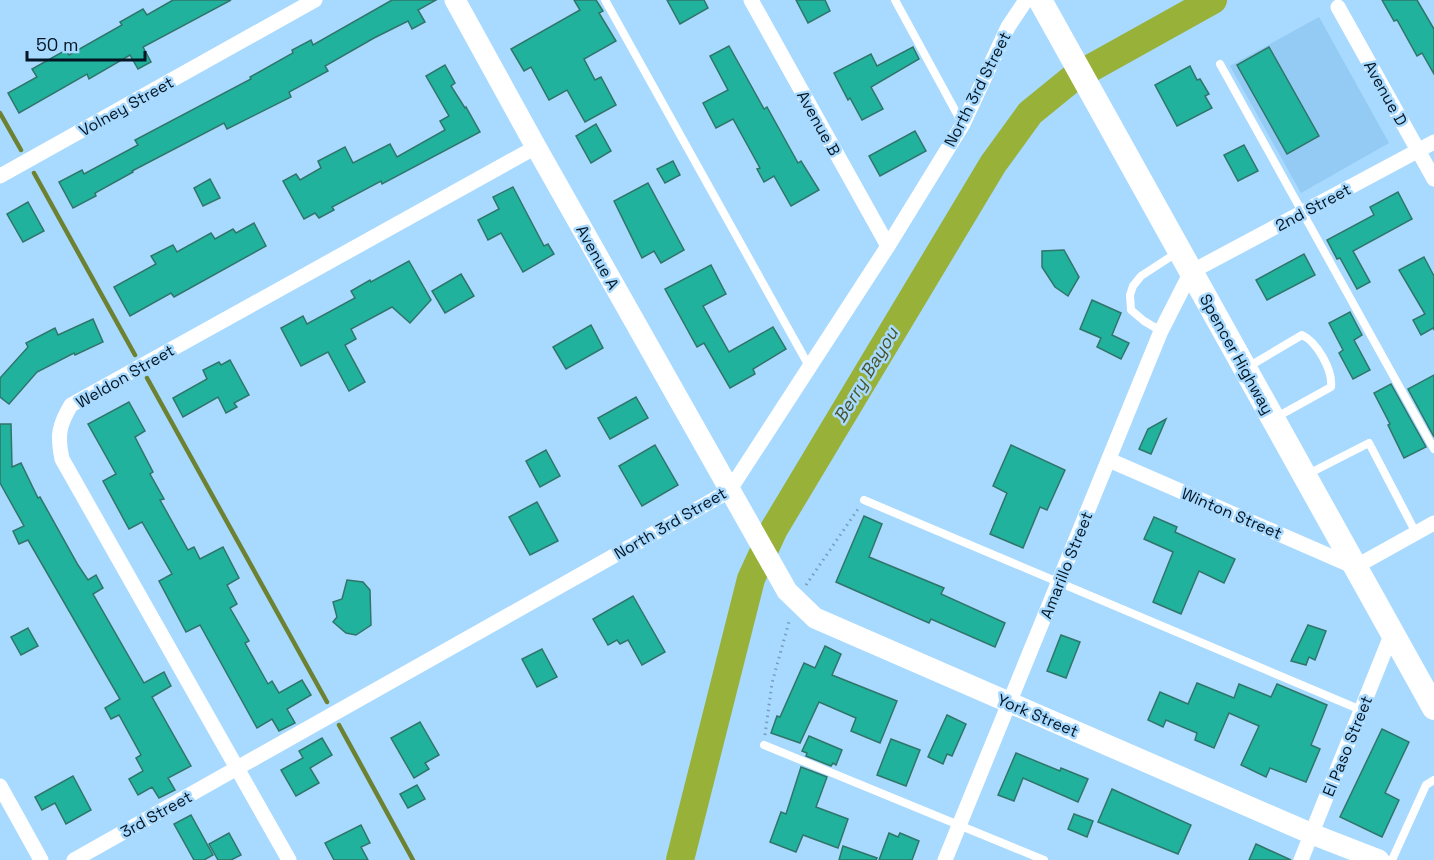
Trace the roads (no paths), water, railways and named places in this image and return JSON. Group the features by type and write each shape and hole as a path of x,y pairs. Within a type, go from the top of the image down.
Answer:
{"main road":[{"name":"Spencer Highway","path":"1040,0 1434,708"}],"street":[{"name":"Volney Street","path":"0,176 315,0"},
{"name":"Avenue A","path":"455,0 743,514"},
{"name":"Avenue B","path":"751,0 888,246"},
{"name":"North 3rd Street","path":"238,769 729,491 888,246 963,124 1008,27 1026,0"},
{"name":"Avenue D","path":"1338,7 1434,179"},
{"name":"2nd Street","path":"1186,261 1303,212 1434,141"},
{"name":"Weldon Street","path":"289,860 62,459 58,439 62,420 71,405 536,147"},
{"name":"Amarillo Street","path":"945,860 1161,331 1186,261"},
{"name":"Winton Street","path":"1108,460 1355,567"},
{"name":"York Street","path":"743,514 791,596 815,618 1312,834 1379,860"},
{"path":"1355,567 1434,523"},
{"name":"El Paso Street","path":"1301,860 1392,633"},
{"name":"3rd Street","path":"74,860 238,769"},
{"path":"0,786 41,860"}],"lane":[{"path":"605,0 809,366"},
{"path":"895,0 963,124"},
{"path":"1220,64 1434,449"},
{"path":"1161,331 1131,310 1130,295 1141,276 1186,261"},
{"path":"1245,369 1302,335 1310,339 1327,368 1332,379 1331,387 1273,419"},
{"path":"1305,476 1369,443 1416,533"},
{"path":"864,500 1361,710"},
{"path":"764,745 1044,860"},
{"path":"1392,860 1426,785 1434,780"}],"waterway":[{"name":"Berry Bayou","path":"680,860 751,579 774,529 993,164 1030,113 1073,78 1213,0"},
{"path":"0,113 21,150"},
{"path":"34,173 135,355"},
{"path":"147,378 327,702"},
{"path":"339,725 413,860"}]}
